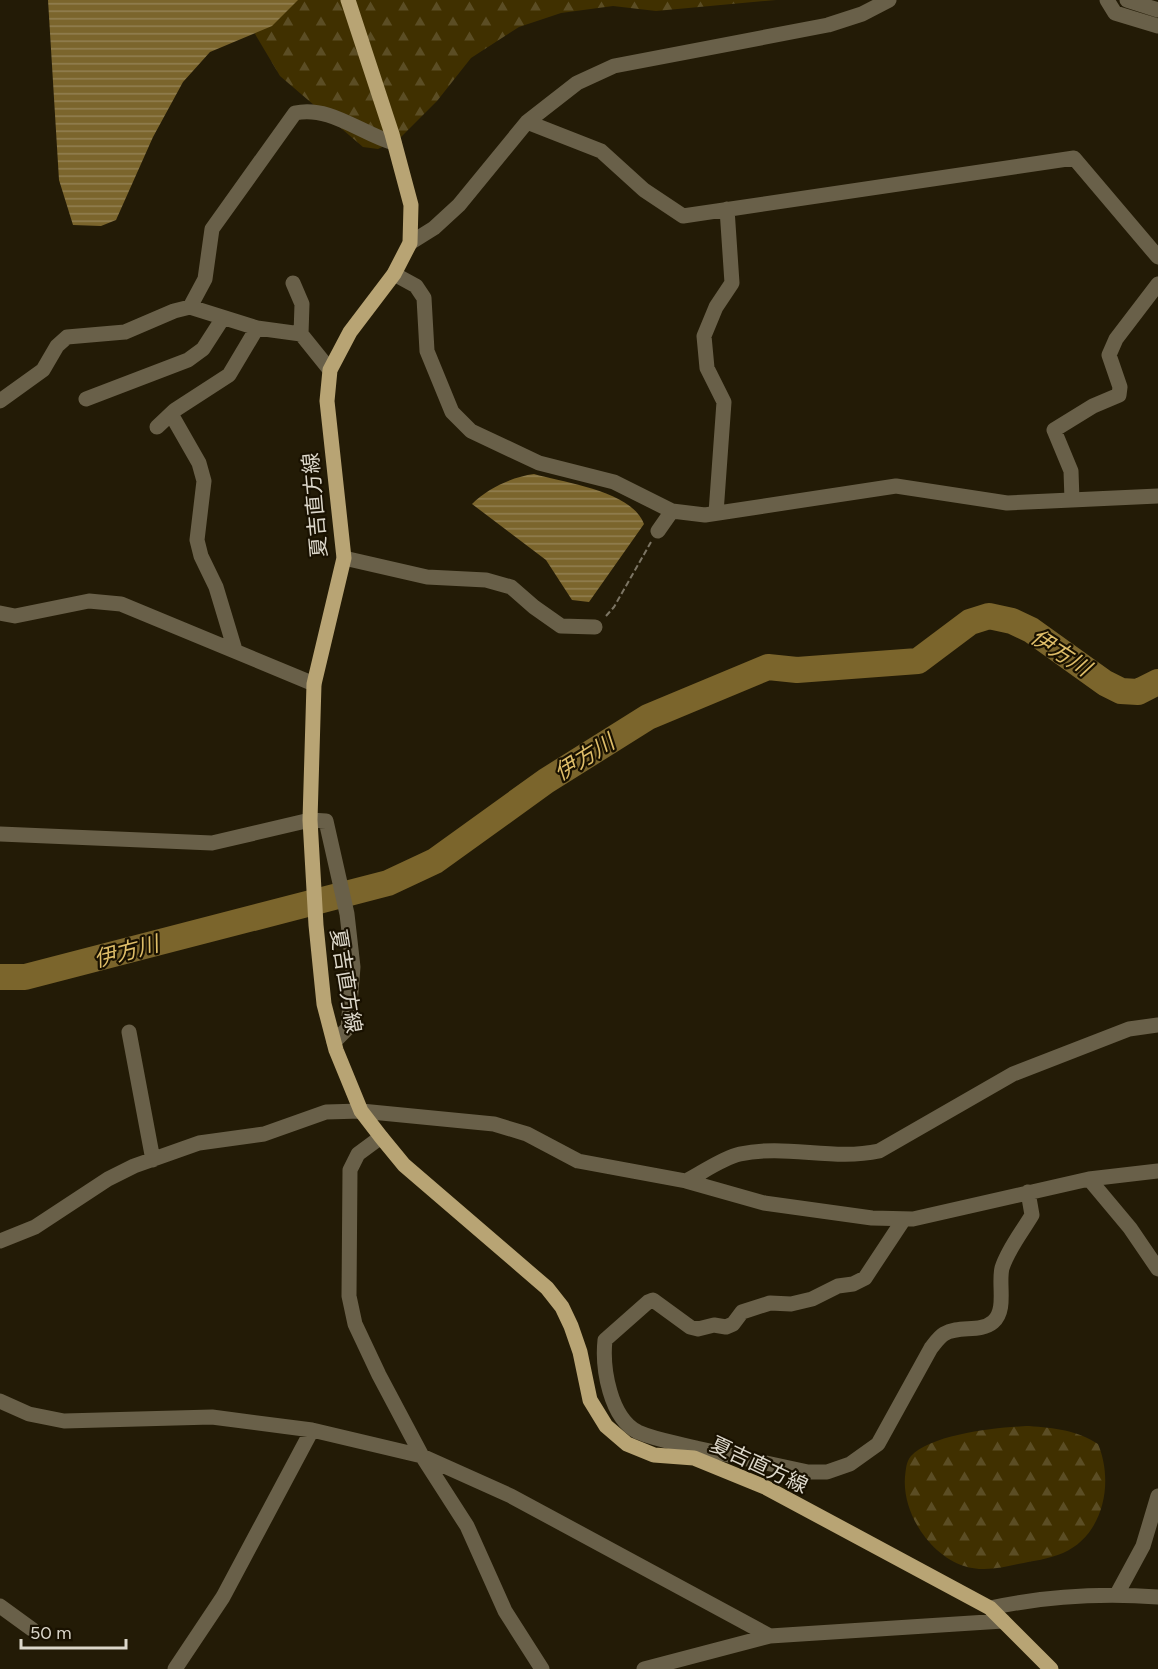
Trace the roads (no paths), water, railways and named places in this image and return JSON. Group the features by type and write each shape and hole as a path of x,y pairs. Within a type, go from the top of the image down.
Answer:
{"main road":[{"name":"夏吉直方線","path":"348,0 394,143 411,205 410,243 394,274 351,332 330,370 327,401 344,558 314,684 310,820 316,925 324,1004 333,1042 361,1111 404,1165 547,1288 562,1307 580,1352 590,1400 606,1426 627,1444 654,1455 695,1453 765,1487 990,1608 1051,1669"}],"street":[{"path":"410,243 434,228 459,206 527,122 577,83 614,66 828,25 862,14 889,0"},
{"path":"1107,0 1115,13 1158,26"},
{"path":"1127,0 1158,10"},
{"path":"190,306 205,279 212,229 295,113 307,111 326,114 375,138 394,143"},
{"path":"527,122 601,151 645,190 683,216 1074,158 1158,257"},
{"path":"716,513 724,402 707,368 704,336 716,307 732,284 727,209"},
{"path":"394,274 416,286 424,298 427,351 452,412 471,431 539,463 614,482 672,511 705,515 896,486 1007,503 1158,496"},
{"path":"293,283 302,304 300,334"},
{"path":"1072,500 1071,471 1054,430 1093,406 1119,395 1120,387 1109,355 1116,339 1138,314 1158,284"},
{"path":"0,401 43,370 57,346 67,337 125,332 174,310 190,306 257,328 300,334 330,370"},
{"path":"86,399 188,360 203,349 223,318"},
{"path":"157,426 229,375 257,328"},
{"path":"171,414 199,462 204,481 197,540 216,587 234,650"},
{"path":"658,531 672,511"},
{"path":"344,558 427,577 486,580 511,587 534,608 561,626 595,627"},
{"path":"0,613 15,616 89,601 121,604 314,684"},
{"path":"0,834 212,843 310,820 327,820 347,914 353,967 348,1028 333,1042"},
{"path":"686,1182 738,1155 775,1151 860,1155 879,1151 1013,1074 1129,1029 1158,1025"},
{"path":"129,1032 153,1160"},
{"path":"0,1241 34,1227 108,1179 153,1160 199,1143 264,1134 326,1112 361,1111 494,1124 527,1134 578,1161 686,1182 764,1203 872,1218 904,1219 1089,1179 1158,1171"},
{"path":"381,1137 358,1154 350,1170 349,1296 355,1324 422,1456 467,1526 505,1611 542,1669"},
{"path":"1089,1179 1130,1228 1158,1269"},
{"path":"904,1219 866,1278 853,1284 838,1286 813,1299 791,1304 770,1304 742,1312 733,1324 726,1327 690,1327 653,1300 648,1302 605,1340 604,1353 613,1402 625,1420 637,1431 695,1453 808,1472 827,1472 850,1464 878,1444 937,1341 943,1335 959,1329 985,1328 995,1321 1000,1309 1002,1269 1011,1249 1032,1215 1028,1192"},
{"path":"0,1401 29,1414 64,1421 212,1418 312,1430 422,1456 511,1496 770,1636"},
{"path":"175,1669 223,1597 312,1430"},
{"path":"1117,1594 1143,1546 1158,1496"},
{"path":"990,1608 1031,1599 1117,1594 1158,1597"},
{"path":"0,1606 33,1630"},
{"path":"644,1669 770,1636 1003,1621"}],"waterway":[{"name":"伊方川","path":"0,977 25,977 388,883 435,861 546,781 648,717 768,667 797,670 918,661 970,622 989,616 1012,621 1031,630 1105,683 1121,691 1138,692 1158,682"}]}
